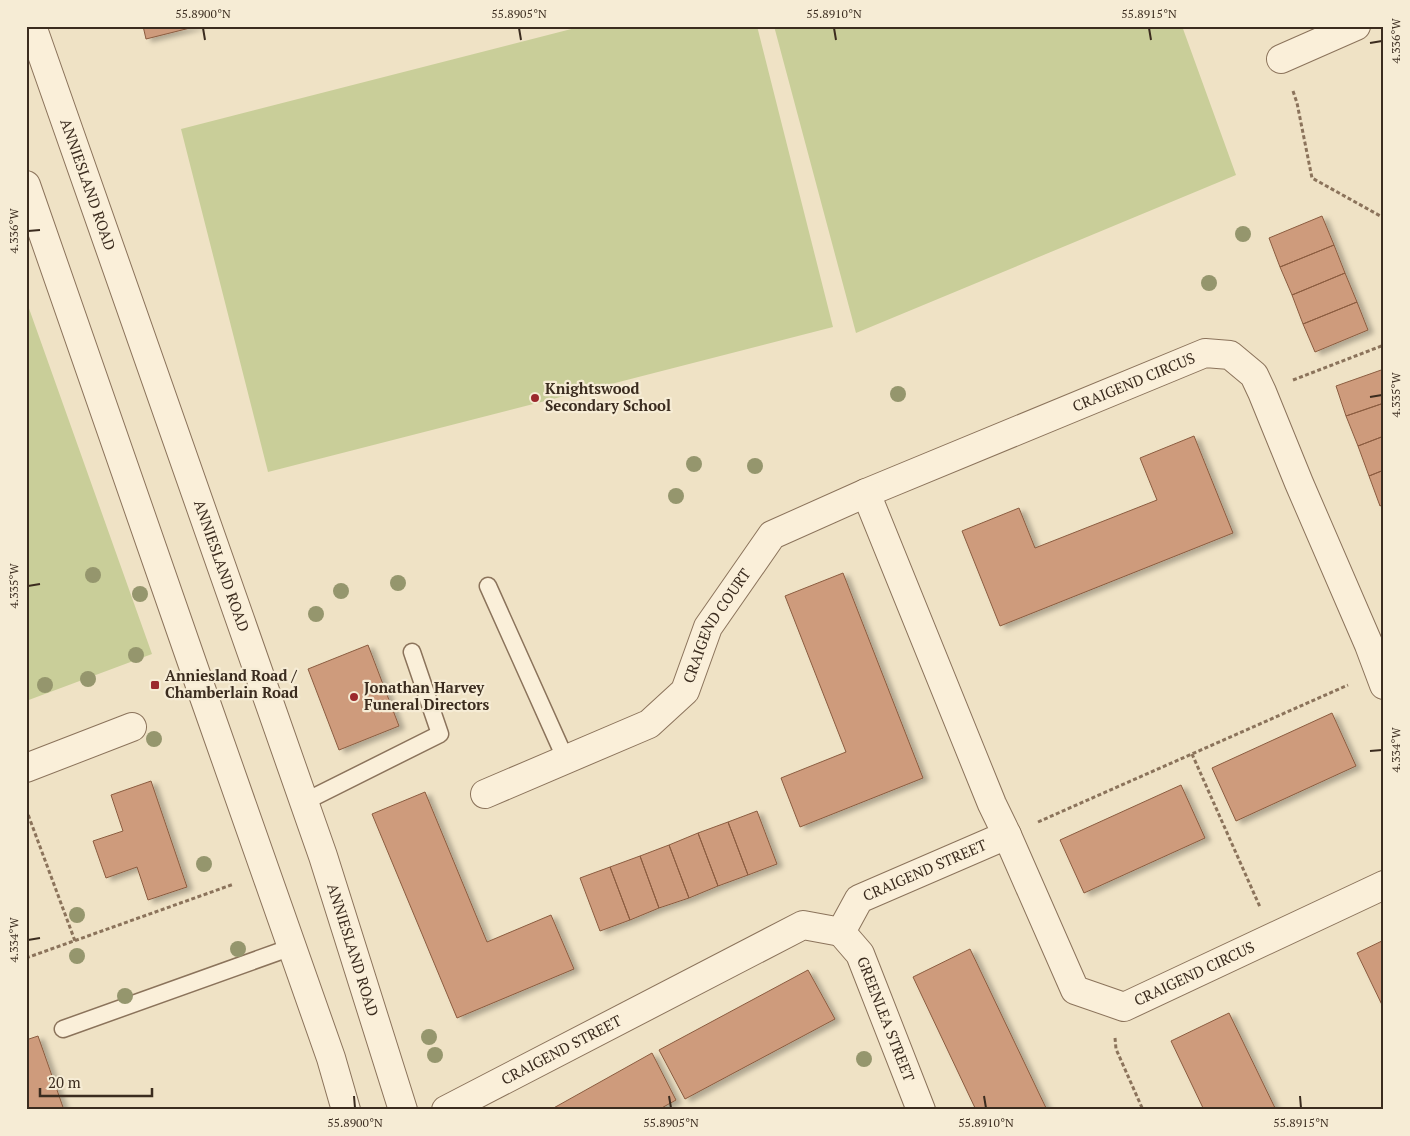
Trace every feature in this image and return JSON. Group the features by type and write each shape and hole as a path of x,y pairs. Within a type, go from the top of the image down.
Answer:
{"street":[{"name":"ANNIESLAND ROAD","path":"32,26 323,856 403,1110"},
{"path":"1280,59 1356,26"},
{"path":"26,185 331,1058 346,1110"},
{"name":"CRAIGEND CIRCUS","path":"866,493 1205,353 1230,355 1254,375 1262,392 1299,483 1376,642 1381,678"},
{"name":"CRAIGEND COURT","path":"485,794 649,724 685,692 708,627 772,535 866,493"},
{"name":"CRAIGEND STREET","path":"446,1110 802,925 841,932 860,899 1008,835 992,804 866,493"},
{"path":"26,768 132,727"},
{"name":"CRAIGEND CIRCUS","path":"1008,835 1075,990 1124,1007 1384,885"},
{"name":"GREENLEA STREET","path":"841,932 860,954 921,1110"}],"lane":[{"path":"488,586 566,760"},
{"path":"304,802 440,734 412,652"},
{"path":"63,1029 292,947"}],"path":[{"path":"1280,59 1298,103 1312,178 1384,218"},
{"path":"1262,392 1384,345"},
{"path":"1008,835 1192,754 1381,678"},
{"path":"1192,754 1273,937"},
{"path":"26,809 74,941"},
{"path":"26,958 266,873"},
{"path":"1112,1002 1116,1049 1143,1110"}],"green space":[{"path":"583,26 757,26 833,327 268,472 181,129"},
{"path":"774,26 1182,26 1236,175 856,333"},
{"path":"26,300 152,654 26,701"}],"building":[{"path":"143,26 198,26 146,39"},
{"path":"1322,216 1334,245 1280,267 1269,238"},
{"path":"1334,245 1345,273 1292,295 1280,267"},
{"path":"1345,273 1357,302 1303,324 1292,295"},
{"path":"1357,302 1368,330 1315,352 1303,324"},
{"path":"1384,369 1384,403 1346,416 1336,386"},
{"path":"1384,403 1384,436 1358,446 1346,416"},
{"path":"1194,436 1233,533 1000,626 962,531 1019,508 1035,548 1157,500 1140,458"},
{"path":"1384,436 1384,470 1369,476 1358,446"},
{"path":"1384,470 1384,504 1380,506 1369,476"},
{"path":"843,573 923,778 800,827 781,778 846,752 785,596"},
{"name":"Jonathan Harvey Funeral Directors","path":"368,645 399,726 339,750 308,669"},
{"path":"1332,713 1356,766 1236,821 1212,768"},
{"path":"151,781 187,887 148,900 137,867 106,878 93,841 123,831 111,795"},
{"path":"1181,785 1205,838 1084,893 1060,840"},
{"path":"425,792 487,942 551,915 574,969 457,1018 372,814"},
{"path":"757,811 777,864 748,875 728,822"},
{"path":"728,822 748,875 718,886 698,833"},
{"path":"698,833 718,886 689,898 669,845"},
{"path":"669,845 689,898 659,908 640,856"},
{"path":"640,856 659,908 630,920 610,867"},
{"path":"610,867 630,920 600,931 580,878"},
{"path":"1384,940 1384,1009 1357,953"},
{"path":"970,949 1047,1110 976,1110 913,977"},
{"path":"808,970 835,1019 685,1099 659,1050"},
{"path":"1229,1013 1276,1110 1204,1110 1171,1041"},
{"path":"38,1036 64,1110 26,1110 26,1040"},
{"path":"652,1053 676,1100 658,1110 550,1110"}],"place":[{"name":"Knightswood Secondary School","path":"535,398"},
{"name":"Anniesland Road / Chamberlain Road","path":"155,685"},
{"name":"Jonathan Harvey Funeral Directors","path":"354,697"}]}
